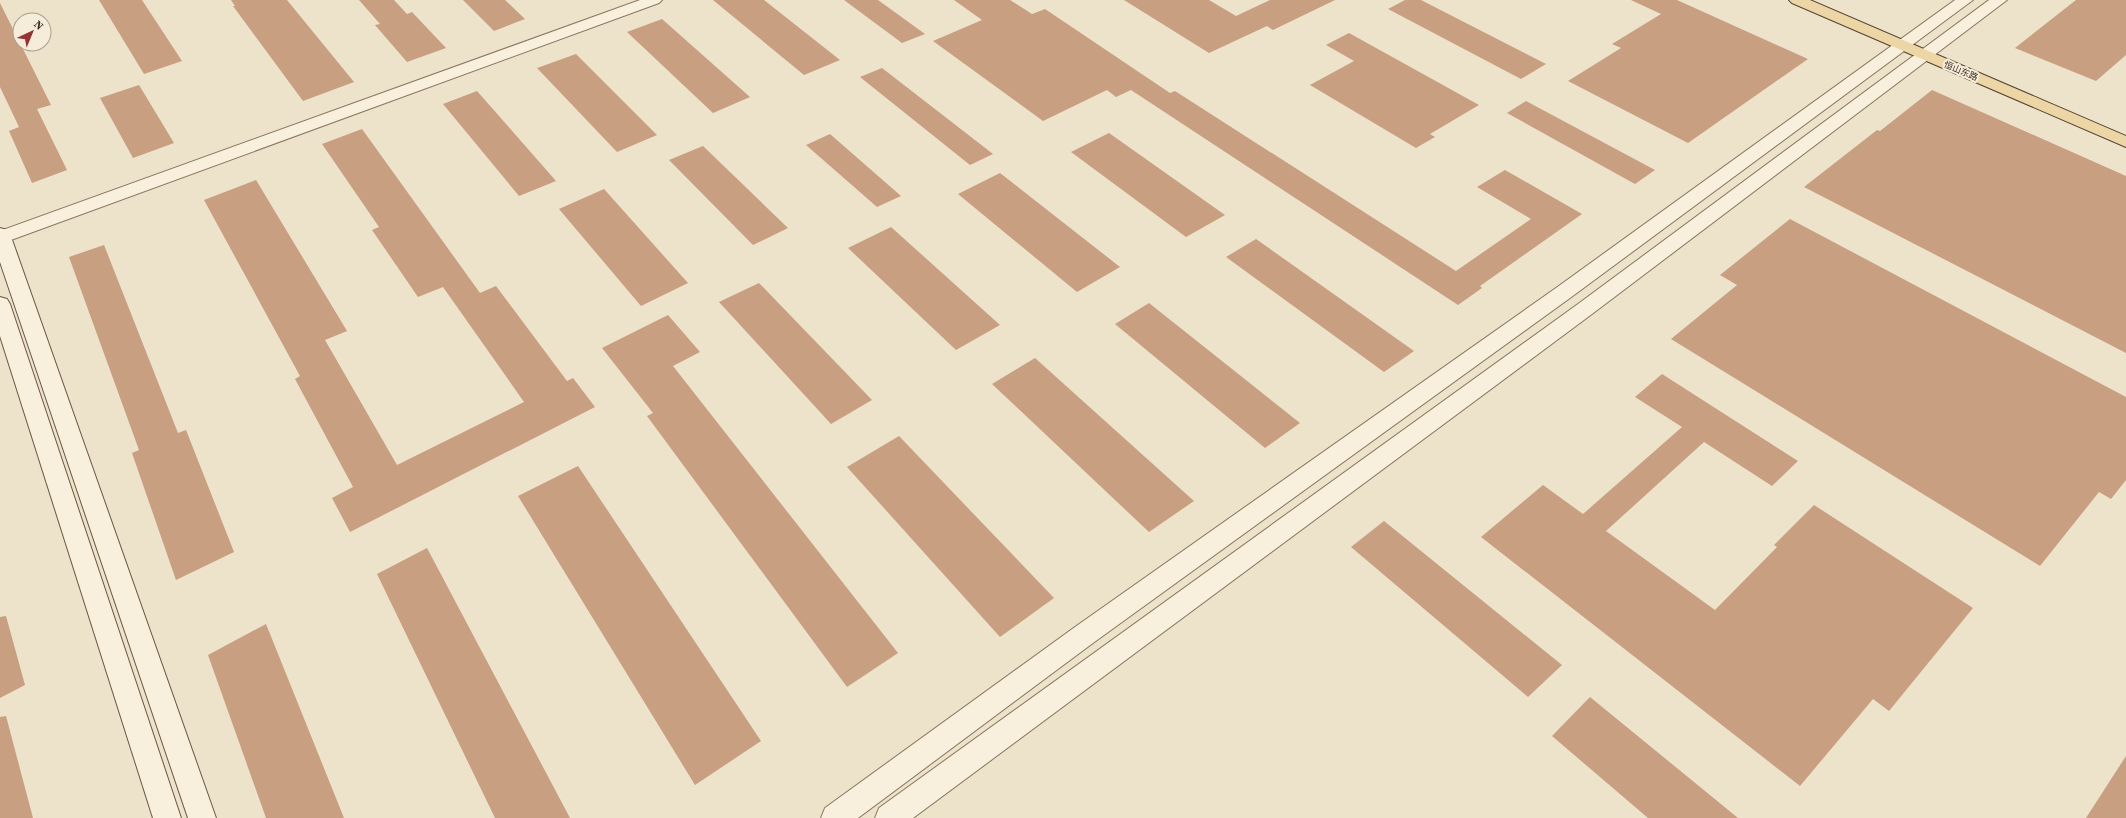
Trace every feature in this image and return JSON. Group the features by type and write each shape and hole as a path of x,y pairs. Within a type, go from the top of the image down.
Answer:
{"main road":[{"name":"恒山东路","path":"1797,0 2126,134"},
{"name":"恒山东路","path":"1812,0 1915,48 2126,142"}],"street":[{"path":"202,818 0,237 654,0"},
{"path":"889,818 1591,304 1915,48 1966,0"},
{"path":"834,818 1084,635 1556,298 1915,48 1999,0"},
{"path":"0,304 167,818"}],"building":[{"path":"99,0 142,0 182,61 144,74"},
{"path":"231,0 287,0 354,82 303,101 233,6 235,6"},
{"path":"359,0 394,0 407,14 412,12 446,48 407,62 375,25 380,24"},
{"path":"463,0 505,0 525,19 494,31"},
{"path":"713,0 764,0 840,60 804,75"},
{"path":"844,0 878,0 925,34 902,43"},
{"path":"954,0 1010,0 1032,14 1045,9 1170,93 1175,91 1456,271 1531,219 1477,187 1505,170 1582,214 1480,286 1482,288 1458,305 1131,90 1116,97 1107,90 1043,121 933,41 982,20"},
{"path":"1124,0 1209,0 1236,16 1270,0 1335,0 1273,30 1267,26 1209,53"},
{"path":"1405,0 1421,0 1546,64 1521,79 1388,9"},
{"path":"1631,0 1677,0 1808,59 1688,143 1568,81 1621,48 1612,44 1661,14"},
{"path":"2076,0 2126,0 2126,55 2096,81 2015,48"},
{"path":"0,3 12,27 12,52 24,52 51,105 37,109 67,170 32,183 9,131 19,127 0,87"},
{"path":"662,19 750,97 713,113 627,32"},
{"path":"1349,33 1479,105 1430,134 1435,137 1416,148 1310,85 1354,61 1326,45"},
{"path":"576,54 657,135 617,152 537,68"},
{"path":"882,68 993,154 970,165 860,77"},
{"path":"139,85 174,143 133,158 100,98"},
{"path":"1932,90 2126,176 2126,353 1804,187 1877,130 1880,131"},
{"path":"477,91 556,181 519,196 443,104"},
{"path":"1526,101 1655,170 1635,184 1507,113"},
{"path":"362,129 480,293 496,286 567,381 573,378 595,407 350,532 332,498 353,487 295,379 300,376 204,200 256,180 347,331 325,340 397,465 524,402 443,287 418,297 372,230 379,227 322,144"},
{"path":"1109,133 1225,215 1186,237 1071,152"},
{"path":"830,134 901,196 877,207 806,145"},
{"path":"703,146 788,228 753,245 669,160"},
{"path":"1000,173 1120,267 1077,292 958,194"},
{"path":"604,189 688,283 641,306 559,209"},
{"path":"1790,219 2126,397 2126,480 2111,499 2099,492 2040,566 1671,339 1737,285 1720,275"},
{"path":"891,227 1000,325 956,350 848,248"},
{"path":"1256,239 1414,351 1384,372 1226,257"},
{"path":"104,245 178,433 186,430 234,552 176,580 132,453 139,450 69,257"},
{"path":"759,283 872,400 831,424 719,302"},
{"path":"1149,303 1300,423 1265,448 1115,324"},
{"path":"668,315 700,352 673,366 898,653 847,687 647,416 653,413 602,348"},
{"path":"1035,358 1194,501 1149,532 992,384"},
{"path":"1662,374 1798,461 1772,486 1704,442 1606,531 1715,610 1777,547 1774,545 1814,505 1973,608 1889,711 1873,699 1800,786 1481,537 1543,485 1583,514 1682,427 1635,397"},
{"path":"899,436 1054,598 1000,637 847,467"},
{"path":"578,466 761,741 695,785 518,496"},
{"path":"1384,521 1562,665 1528,697 1351,547"},
{"path":"427,548 570,818 495,818 377,574"},
{"path":"6,616 25,685 0,698 0,617"},
{"path":"266,624 344,818 266,818 208,655"},
{"path":"1590,697 1738,818 1648,818 1552,736"},
{"path":"6,716 33,818 0,818 0,717"},
{"path":"2126,756 2126,818 2086,818"}]}
